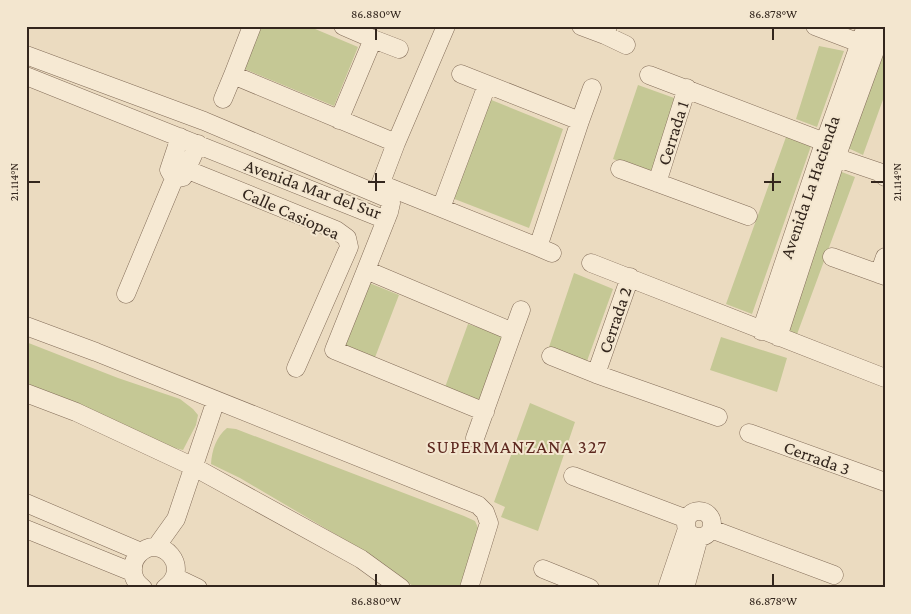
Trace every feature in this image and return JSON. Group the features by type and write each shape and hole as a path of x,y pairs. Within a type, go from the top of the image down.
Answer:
{"street":[{"path":"223,99 252,26"},
{"path":"343,26 399,49"},
{"path":"446,26 379,188 441,208 545,250 580,121 592,88"},
{"path":"581,26 607,31 626,44"},
{"path":"814,26 868,47 884,26"},
{"name":"Avenida La Hacienda","path":"761,330 831,150 868,47 866,26"},
{"path":"339,120 373,39"},
{"name":"Avenida Mar del Sur","path":"26,55 379,188 389,198 390,203 386,220 26,76"},
{"path":"461,74 580,121"},
{"path":"233,75 396,143"},
{"path":"649,75 687,88"},
{"path":"441,208 487,85"},
{"name":"Cerrada 1","path":"748,216 657,183 687,88 880,172 885,177"},
{"path":"180,112 169,170 181,174"},
{"path":"126,294 181,174 198,144"},
{"path":"778,337 831,150"},
{"path":"620,169 657,183"},
{"name":"Calle Casiopea","path":"181,174 336,230 347,238 348,247 296,368"},
{"path":"386,220 334,350 485,412"},
{"path":"832,257 882,275 885,257"},
{"path":"591,263 630,277"},
{"path":"366,270 513,332"},
{"name":"Cerrada 2","path":"718,417 596,374 630,277 761,330"},
{"path":"475,438 521,310"},
{"path":"26,326 478,505 485,512 489,523 469,588"},
{"path":"761,330 885,378"},
{"path":"551,356 596,374"},
{"path":"26,393 76,412 194,467 361,559 401,588"},
{"path":"198,588 170,582 176,571 173,559 176,519 216,400"},
{"name":"Cerrada 3","path":"749,433 885,482"},
{"path":"573,476 696,529 834,575"},
{"path":"26,503 148,550 166,551 173,559"},
{"path":"143,588 137,582 132,572 133,564 176,519"},
{"path":"26,529 132,572"},
{"path":"667,588 696,529"},
{"path":"685,588 696,529"},
{"path":"543,568 590,588"}],"green space":[{"path":"259,26 308,26 358,47 334,106 242,68"},
{"path":"885,33 885,94 863,155 848,148"},
{"path":"819,46 844,51 817,127 796,119"},
{"path":"638,85 677,99 651,173 613,159"},
{"path":"489,99 563,129 529,228 452,198"},
{"path":"786,137 811,146 752,314 726,304"},
{"path":"839,171 855,177 796,337 782,332"},
{"path":"574,273 613,289 587,361 549,347"},
{"path":"362,280 399,295 374,360 336,346"},
{"path":"468,324 504,336 480,402 444,390"},
{"path":"721,337 787,358 777,392 710,370"},
{"path":"26,342 118,378 180,399 198,415 196,425 183,450 167,446 26,387"},
{"path":"530,403 575,422 538,531 501,517 505,507 494,502"},
{"path":"227,428 236,429 475,521 479,530 460,588 416,588 347,541 240,478 211,464 215,444"}],"district":[{"name":"SUPERMANZANA 327","path":"517,446"}]}
